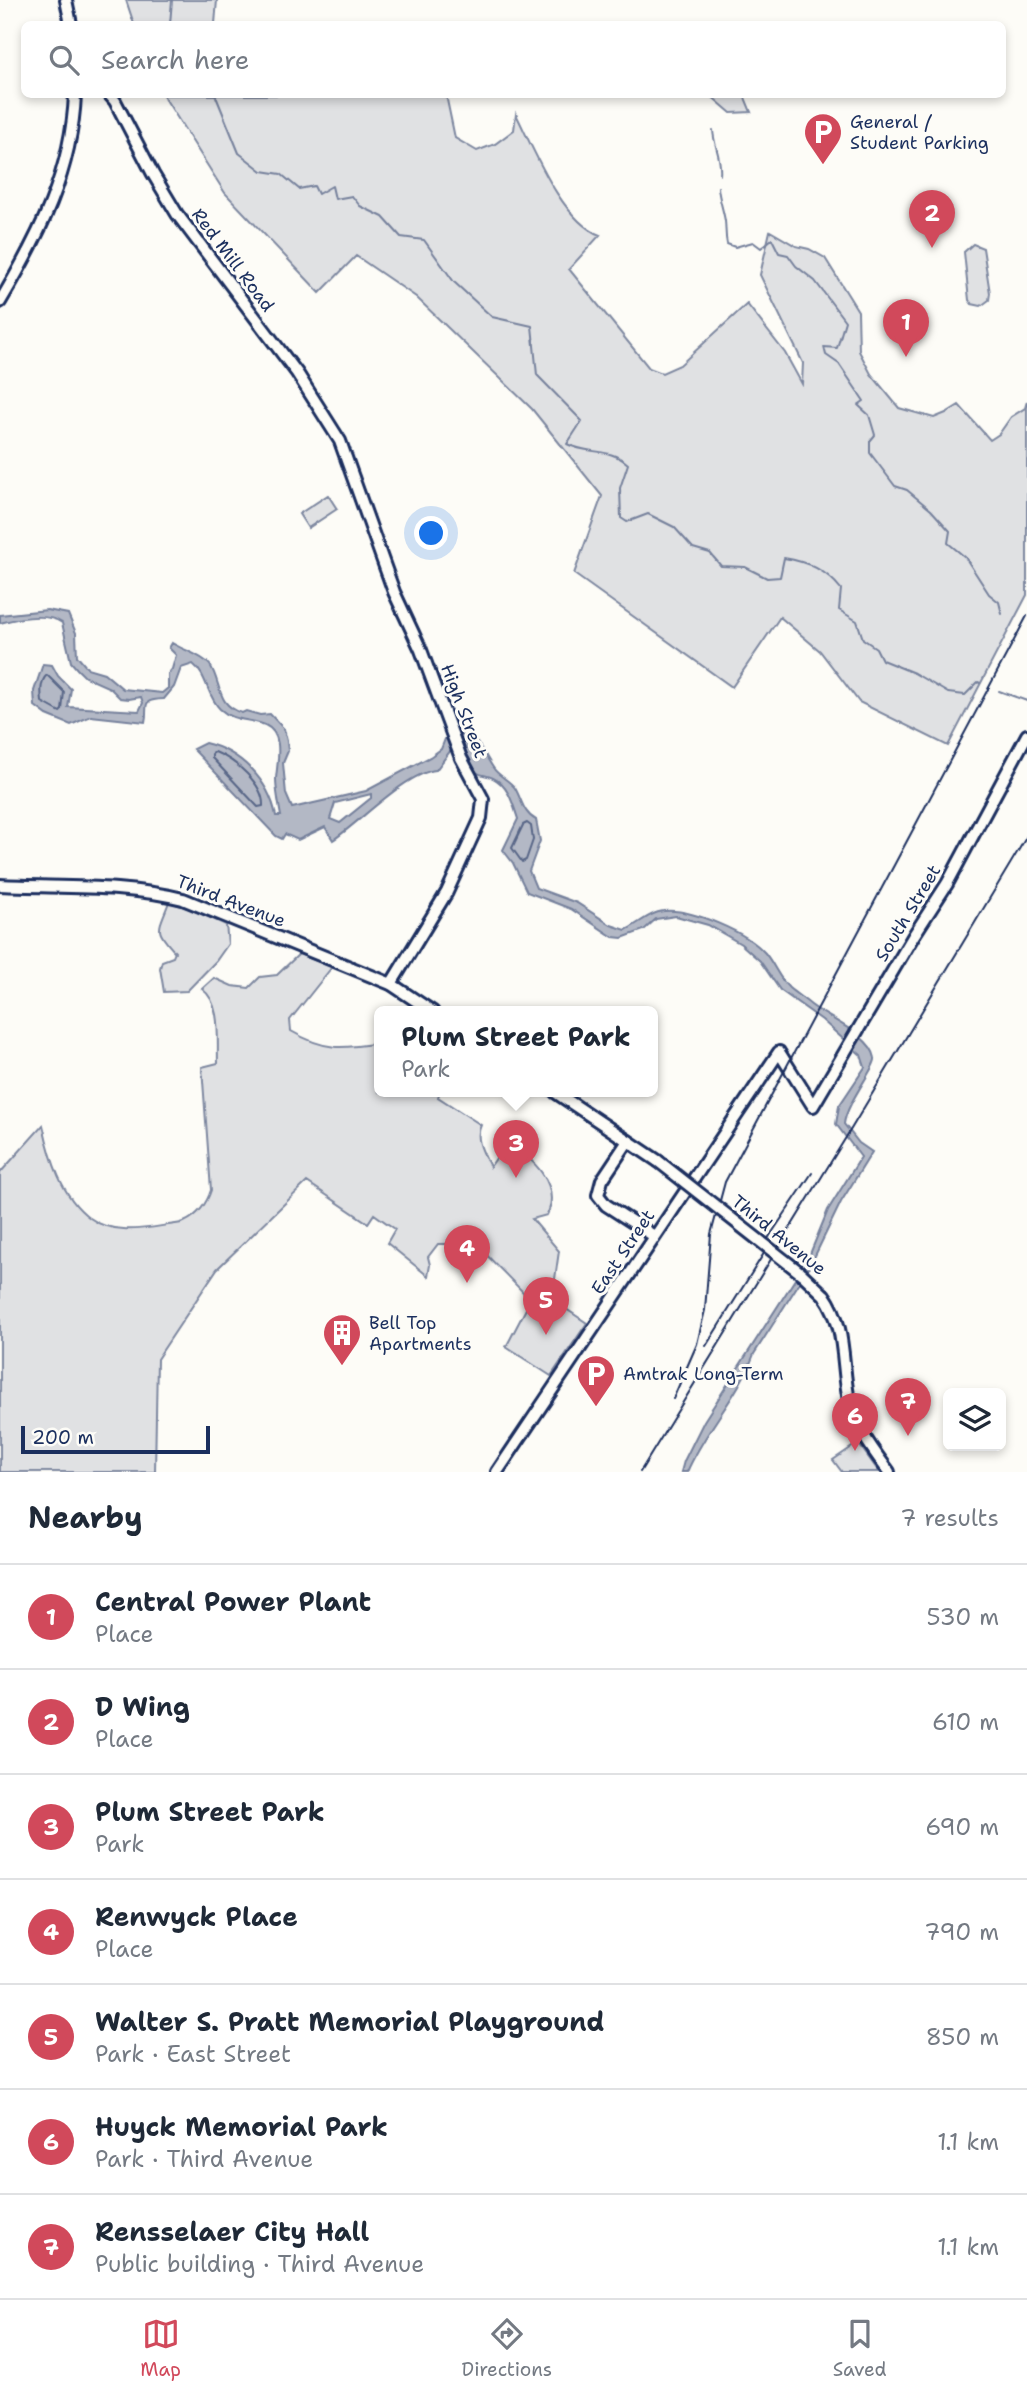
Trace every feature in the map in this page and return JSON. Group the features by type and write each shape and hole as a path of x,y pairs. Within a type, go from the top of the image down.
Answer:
{"street":[{"path":"66,0 70,21"},
{"path":"0,302 38,234 60,184 71,137 75,98"},
{"name":"Red Mill Road","path":"112,98 177,214 297,373 340,440"},
{"name":"High Street","path":"340,440 394,592 421,650 458,750 483,799 481,818 447,892 391,984"},
{"name":"South Street","path":"779,1052 813,1106 947,884 1027,735"},
{"name":"Third Avenue","path":"0,885 161,893 183,899 391,984 424,1006"},
{"name":"East Street","path":"497,1472 779,1052"},
{"name":"Third Avenue","path":"562,1097 658,1161 802,1274 824,1295 834,1311 841,1332 852,1410 888,1472"},
{"path":"628,1141 602,1180 598,1195 606,1205 654,1236"}],"shaded area":[{"path":"126,0 217,0 215,21 133,21"},
{"path":"165,98 447,98 455,138 477,151 495,144 514,130 516,114 561,200 586,227 600,235 569,269 649,368 662,373 680,365 747,304 785,353 802,384 803,363 760,275 770,231 825,258 858,311 859,351 871,374 899,408 934,418 959,405 990,440 999,434 1011,417 1025,408 1027,401 1027,595 948,746 859,702 820,651 780,617 732,687 574,574 602,496 532,409 416,297 356,256 320,293 225,193"},
{"path":"714,98 745,98 751,112 731,113"},
{"path":"973,244 983,248 990,293 989,300 981,306 972,304 969,300 964,252"},
{"path":"328,495 337,509 308,528 299,514"},
{"path":"169,902 226,925 228,944 216,961 187,991 164,992 160,968 162,961 173,957 175,952 164,939 160,929"},
{"path":"299,954 332,967 290,1020 291,1031 303,1038 334,1047 374,1044 374,1097 438,1097 481,1125 479,1141 490,1167 508,1141 526,1155 542,1173 550,1193 551,1204 547,1215 532,1219 559,1251 554,1286 565,1294 557,1307 566,1309 587,1323 551,1376 506,1347 529,1303 523,1292 463,1231 449,1244 438,1244 428,1257 428,1276 387,1243 395,1229 374,1214 368,1223 307,1182 217,1269 157,1359 155,1472 0,1472 0,1173 43,1125 53,1163 64,1188 90,1218 108,1227 128,1229 181,1223 194,1216 211,1190 202,1067 218,1063 216,1013 213,1003 202,989 214,978 232,986 249,988 260,977 277,975"},
{"path":"858,1443 879,1472 842,1472 833,1460"}],"water":[{"path":"47,610 68,614 76,633 77,656 87,668 104,673 123,689 162,693 168,688 168,674 176,655 169,648 172,643 202,658 214,672 228,705 242,713 246,711 260,715 270,714 284,729 288,751 283,763 286,794 292,808 366,791 430,757 441,749 445,739 462,732 477,743 496,771 515,788 525,810 536,820 540,841 529,871 536,888 577,903 611,925 626,930 659,912 675,911 689,913 733,930 765,953 789,988 866,1042 872,1050 874,1062 850,1106 844,1124 859,1143 872,1152 841,1202 810,1266 754,1354 739,1385 687,1472 681,1472 684,1461 704,1421 808,1259 828,1210 861,1157 836,1124 839,1106 865,1067 861,1055 822,1020 780,990 760,961 741,944 708,925 676,916 656,919 644,930 622,938 613,937 571,909 527,892 513,863 503,850 518,819 512,801 498,781 476,772 463,747 451,750 436,770 424,773 397,789 333,840 325,827 298,840 285,834 282,839 276,836 193,749 205,743 241,760 260,779 276,816 281,816 276,784 278,742 275,735 265,725 236,718 220,709 193,664 181,668 174,687 164,699 148,702 145,722 91,716 71,725 47,715 35,706 34,691 43,664 52,665 58,676 71,689 68,707 139,711 143,703 141,697 120,698 110,688 85,677 71,662 62,623 40,617 0,623 0,615","holes":["371,794 371,798 340,823 330,819 335,803"]}],"waterway":[{"path":"170,21 172,0"},
{"path":"217,98 239,153 262,171 281,174 299,189 314,186 318,194 332,186 335,199 352,196 360,206 383,217 401,237 424,240 454,282 492,317 532,326 537,375 582,421 567,444 614,455 628,464 620,488 621,518 627,522 648,514 674,527 693,548 710,553 721,566 745,567 767,578 780,577 784,558 816,568 841,589 839,610 857,621 863,639 876,648 882,660 914,673 948,693 965,695 980,683"},
{"path":"713,130 720,175"},
{"path":"718,187 727,244 735,247 753,242 761,248 772,239 779,253 788,255 796,266 815,281 845,321 837,348 824,347 826,355 839,364 864,401 858,405 869,415 875,435 870,441 870,453 895,486 907,490 950,531 948,543 965,557 989,594 999,602 1002,614"},
{"path":"999,691 1027,701"}],"railway":[{"path":"673,1399 697,1344 705,1310 711,1234 725,1182 1027,616"},
{"path":"640,1472 1027,836"},
{"path":"761,1249 812,1173"},
{"path":"706,1346 771,1242"}],"place":[{"name":"General / Student Parking","path":"823,166"},
{"name":"D Wing","path":"932,248"},
{"name":"Central Power Plant","path":"906,357"},
{"name":"Plum Street Park","path":"516,1178"},
{"name":"Renwyck Place","path":"467,1283"},
{"name":"Walter S. Pratt Memorial Playground","path":"546,1335"},
{"name":"Bell Top Apartments","path":"342,1367"},
{"name":"Amtrak Long-Term","path":"596,1408"},
{"name":"Rensselaer City Hall","path":"908,1436"},
{"name":"Huyck Memorial Park","path":"855,1451"}]}
